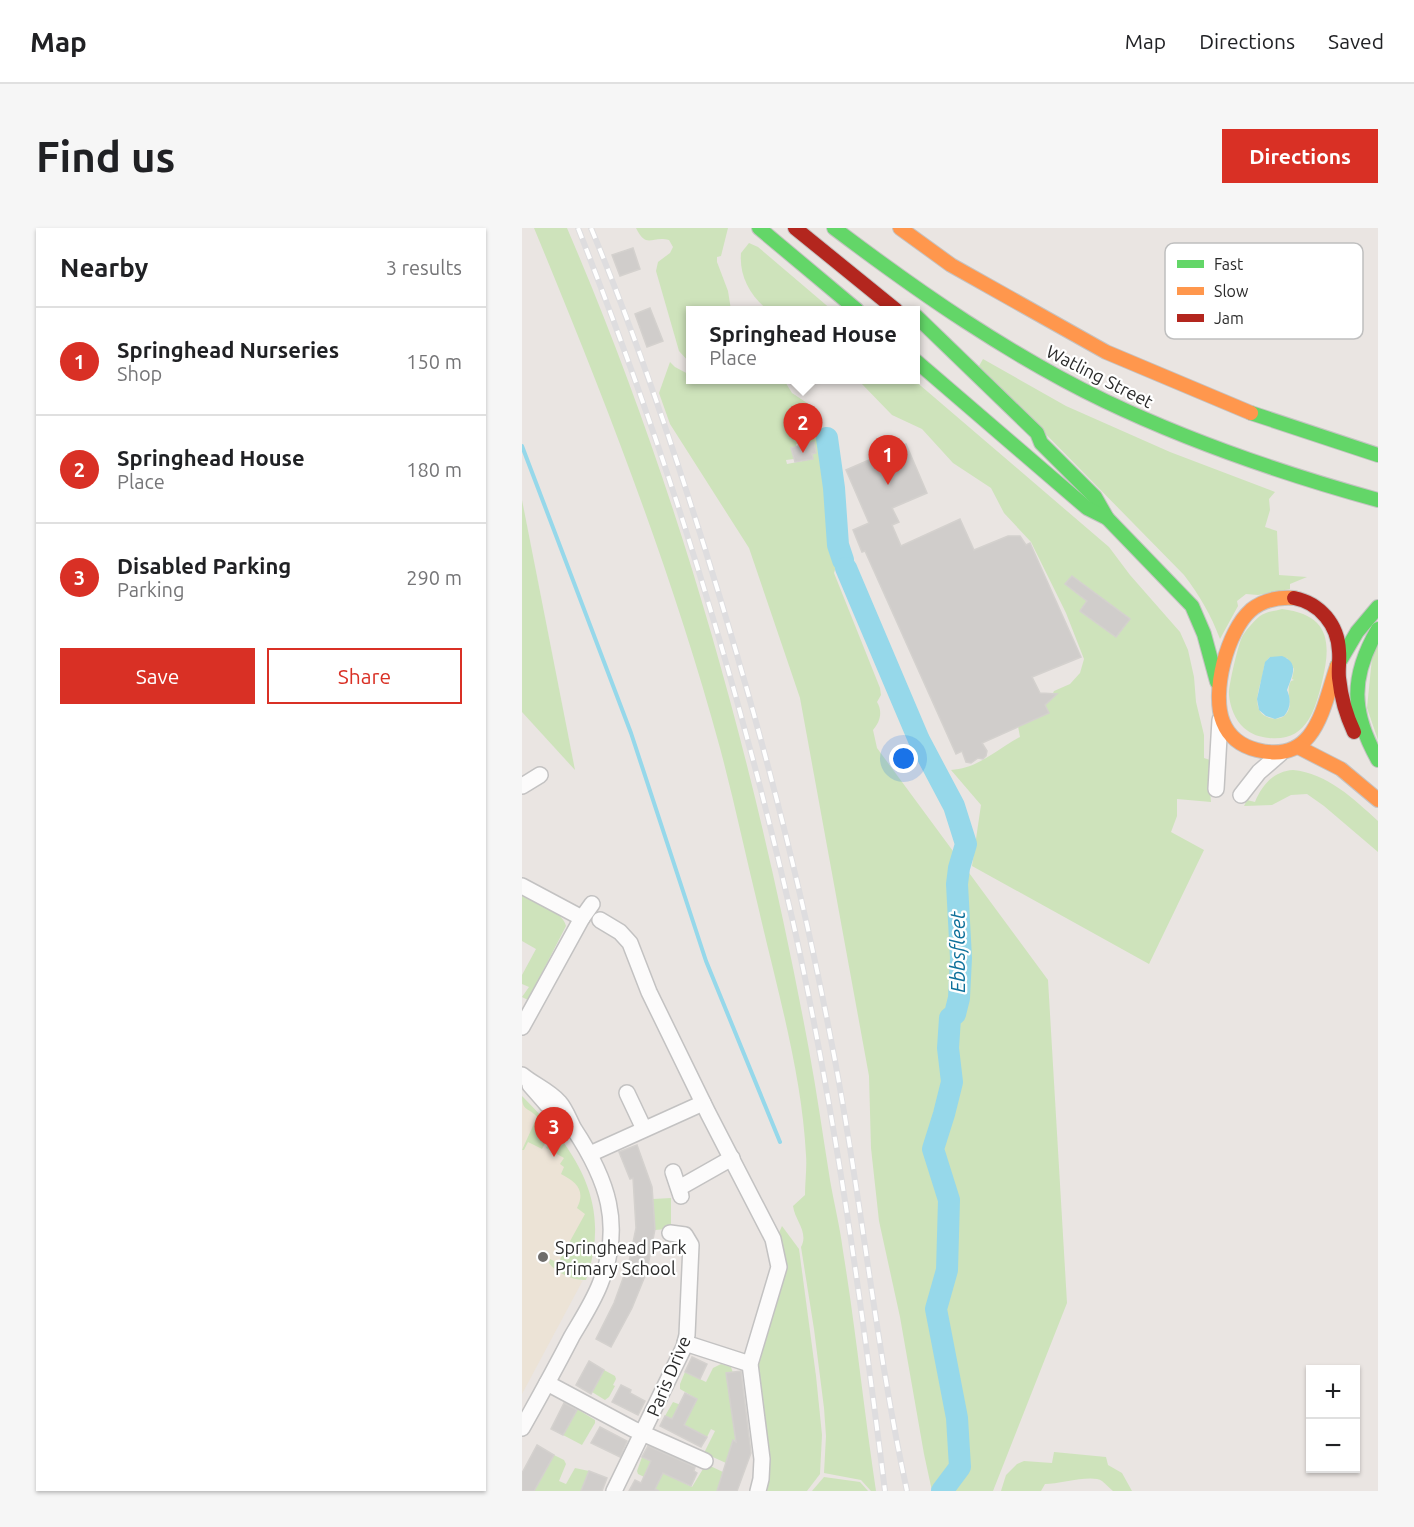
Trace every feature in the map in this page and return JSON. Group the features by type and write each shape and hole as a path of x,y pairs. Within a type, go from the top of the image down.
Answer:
{"main road":[{"path":"759,228 852,306"},
{"path":"795,228 891,306"},
{"path":"810,228 904,306"},
{"name":"Watling Street","path":"834,228 919,292 963,321 1026,359 1101,398 1201,443 1306,480 1378,500"},
{"name":"Watling Street","path":"900,228 951,265 1106,352 1239,410 1378,455"},
{"path":"920,320 1037,433 1041,443"},
{"path":"920,332 1032,438 1041,443 1095,497 1107,518 1192,606 1204,634 1218,688 1220,719 1233,738 1241,745 1266,753 1281,753 1298,747 1311,736 1316,729 1337,666 1338,643 1333,627 1315,605 1303,600 1279,598 1257,606 1239,622 1227,652 1218,688"},
{"path":"920,365 1087,508 1107,518"},
{"path":"1378,607 1357,632 1337,666 1350,725 1364,754 1378,771"},
{"path":"1378,629 1367,646 1360,664 1356,695 1359,717 1378,760"},
{"path":"1298,747 1336,765 1351,775 1378,800"}],"street":[{"path":"1216,789 1220,719"},
{"path":"1241,795 1258,772 1281,753"},
{"path":"522,786 540,775"},
{"path":"522,886 582,918"},
{"path":"522,1028 582,918 592,904"},
{"path":"600,920 620,932 630,943 649,992 703,1103 770,1231 775,1247 779,1267 750,1364 762,1458 762,1475 758,1491"},
{"path":"522,1428 596,1293 609,1256 611,1236 609,1203 604,1184 590,1154 572,1126 571,1119 559,1102 539,1085 525,1078"},
{"path":"627,1093 644,1130"},
{"path":"590,1154 703,1103"},
{"path":"673,1172 680,1192 732,1158"},
{"name":"Paris Drive","path":"614,1491 644,1433 685,1343 689,1315 691,1245 685,1235 670,1233"},
{"path":"685,1343 750,1364"},
{"path":"547,1383 644,1433 705,1461"}],"shaded area":[{"name":"Springhead Park Primary School","path":"522,1099 552,1129 553,1135 588,1194 581,1281 583,1280 522,1394"}],"green space":[{"path":"534,228 567,228 608,327 645,428 680,530 711,632 765,840 809,1050 842,1242 876,1491 871,1491 861,1480 824,1473 826,1436 824,1408 801,1247 803,1231 793,1206 805,1195 804,1124 794,1061 780,998 725,768 681,616 611,420"},
{"path":"636,228 728,228 721,256 717,257 717,262 728,291 730,306 686,306 686,359 679,351 656,271 658,262 670,253 673,247 669,240 647,240"},
{"path":"749,243 758,247 827,306 764,306 747,285 742,270 741,253"},
{"path":"983,359 1066,406 1170,452 1275,492 1269,499 1270,510 1265,527 1277,531 1279,575 1307,577 1290,584 1290,589 1258,595 1246,594 1237,601 1238,606 1220,639 1205,606 1184,575 979,366"},
{"path":"670,362 686,373 686,384 786,384 792,393 810,405 817,431 834,436 835,443 838,444 835,469 820,470 836,473 834,474 845,532 852,556 837,563 834,573 880,688 881,695 877,702 880,717 873,730 877,748 1048,980 1067,1303 993,1491 932,1491 900,1317 879,1221 871,1148 869,1076 800,698 749,548 670,424 659,393","holes":["814,443 816,452 812,454 813,459 787,464 786,460 794,459 791,448 796,447 796,444"]},
{"path":"862,384 919,384 1109,547 1130,575 1180,632 1188,650 1194,677 1196,702 1204,735 1204,758 1210,760 1211,802 1177,799 1177,816 1171,832 1204,850 1149,964 972,866 981,805 951,770 979,762 1020,737 1018,726 1048,713 1043,700 1049,701 1054,691 1070,684 1080,673 1084,659 1066,613 1031,542 1004,513 991,488 953,463 922,429 892,415"},
{"path":"522,500 575,770 522,712"},
{"path":"1282,609 1298,612 1318,624 1326,642 1327,654 1316,704 1307,722 1292,735 1269,738 1252,734 1241,725 1232,709 1229,691 1243,635 1260,616","holes":["1270,657 1287,658 1294,669 1292,679 1294,680 1289,686 1289,708 1282,717 1270,718 1260,711 1257,701 1264,667"]},
{"path":"1378,645 1378,740 1367,708 1372,658"},
{"path":"1293,770 1317,776 1339,788 1378,821 1378,852 1307,794 1291,795 1272,805 1244,806 1247,800 1255,802 1261,790 1274,776"},
{"path":"522,896 554,911 566,926 528,1000 522,997 529,987 522,984 522,975 536,949 522,941"},
{"path":"522,1096 553,1128 542,1149 528,1142 522,1150 537,1117 525,1107"},
{"path":"555,1131 578,1166 592,1201 595,1239 586,1280 565,1275 549,1263 550,1259 558,1263 585,1214 577,1208 580,1202 578,1187 561,1174 564,1167 560,1164 564,1158 546,1148"},
{"path":"671,1198 671,1226 667,1229 655,1230 653,1199"},
{"path":"782,1226 799,1249 822,1435 820,1474 807,1491 763,1491 756,1366 777,1237"},
{"path":"721,1364 731,1367 733,1373 735,1440 733,1440 726,1463 704,1453 715,1431 711,1429 707,1437 665,1416 673,1402 692,1409 697,1399 680,1389 685,1372 706,1382 713,1368"},
{"path":"604,1370 616,1379 613,1385 615,1386 605,1400 592,1392"},
{"path":"577,1409 595,1420 582,1445 563,1435"},
{"path":"1054,1452 1106,1457 1108,1465 1122,1473 1132,1491 1113,1491 1102,1481 1084,1479 1045,1484 1041,1491 1001,1491 1006,1475 1017,1464 1024,1461 1052,1463"},
{"path":"554,1455 564,1460 566,1464 559,1481 566,1484 575,1468 589,1471 581,1491 534,1491"},
{"path":"642,1457 658,1465 668,1475 692,1487 706,1464 723,1472 717,1491 651,1491 657,1483 638,1474 637,1471"},
{"path":"824,1477 860,1482 868,1491 812,1491"}],"water":[{"path":"1282,656 1288,659 1293,666 1287,690 1290,703 1284,716 1275,719 1259,710 1257,699 1265,662 1270,657"}],"building":[{"path":"633,248 640,269 620,276 612,255"},
{"path":"650,308 663,341 647,347 635,314"},
{"path":"814,442 816,453 812,454 813,459 795,462 791,448"},
{"path":"906,444 927,493 892,508 899,522 892,525 901,546 960,519 974,550 1008,536 1020,536 1026,545 1030,543 1081,657 1032,677 1040,693 1057,694 1045,705 1049,713 982,743 987,751 986,756 971,763 966,762 962,751 956,754 865,551 862,552 853,530 869,523 846,470"},
{"path":"1072,576 1130,619 1116,637 1080,611 1087,601 1065,584"},
{"path":"637,1145 652,1187 655,1229 647,1271 632,1308 611,1347 596,1339 614,1303 629,1262 636,1228 633,1178 630,1179 619,1152"},
{"path":"692,1357 707,1364 700,1379 685,1372"},
{"path":"589,1361 604,1370 591,1394 576,1385"},
{"path":"741,1371 751,1453 737,1491 717,1491 733,1440 736,1442 726,1373"},
{"path":"621,1385 645,1401 638,1415 612,1402"},
{"path":"685,1393 697,1399 684,1425 707,1437 701,1447 660,1426 665,1416 672,1419"},
{"path":"564,1403 577,1410 563,1435 551,1429"},
{"path":"600,1427 627,1441 620,1457 591,1443"},
{"path":"537,1445 554,1455 534,1491 522,1491 522,1473"},
{"path":"648,1446 695,1467 694,1471 697,1473 691,1486 663,1473 655,1489 659,1491 629,1491 635,1480 641,1483 651,1461 642,1457"},
{"path":"589,1471 607,1478 602,1491 581,1491"}],"waterway":[{"name":"Ebbsfleet","path":"827,438 834,488 838,545 843,560"},
{"path":"522,446 631,733 706,961 780,1142"},
{"name":"Ebbsfleet","path":"846,568 919,740 954,806 966,844 957,884 961,958 959,998 955,1014 950,1018 948,1048 952,1082 933,1149 949,1200 947,1270 936,1309 957,1418 960,1467 942,1491"}],"railway":[{"path":"578,228 642,398 699,571 772,833 822,1063 856,1277 885,1491"},
{"path":"591,228 666,428 724,610 776,795 806,920 832,1045 886,1380 907,1491"}],"traffic: fast":[{"path":"759,228 852,306"},
{"path":"834,228 965,321 1069,383 1172,431 1239,456 1378,500"},
{"path":"920,320 1037,433 1041,443 1095,497 1107,518"},
{"path":"920,364 1087,508 1107,518 1192,606 1204,634 1217,682"},
{"path":"1251,413 1378,455"},
{"path":"1337,666 1357,632 1378,607"},
{"path":"1378,629 1362,663 1357,694 1363,726 1378,760"}],"traffic: slow":[{"path":"900,228 951,265 1106,352 1251,413"},
{"path":"1294,598 1271,600 1261,604 1251,610 1235,632 1228,647 1220,679 1219,695 1223,722 1229,732 1236,740 1257,750 1277,752 1292,749 1305,741 1314,729 1327,699 1337,666"},
{"path":"1298,747 1341,769 1378,800"}],"traffic: jam":[{"path":"795,228 891,306"},
{"path":"1294,598 1319,610 1335,632 1338,641 1341,692 1354,732"}],"place":[{"name":"Springhead House","path":"803,453"},
{"name":"Springhead Nurseries","path":"888,485"},
{"name":"Disabled Parking","path":"554,1157"},
{"name":"Springhead Park Primary School","path":"543,1257"}]}
